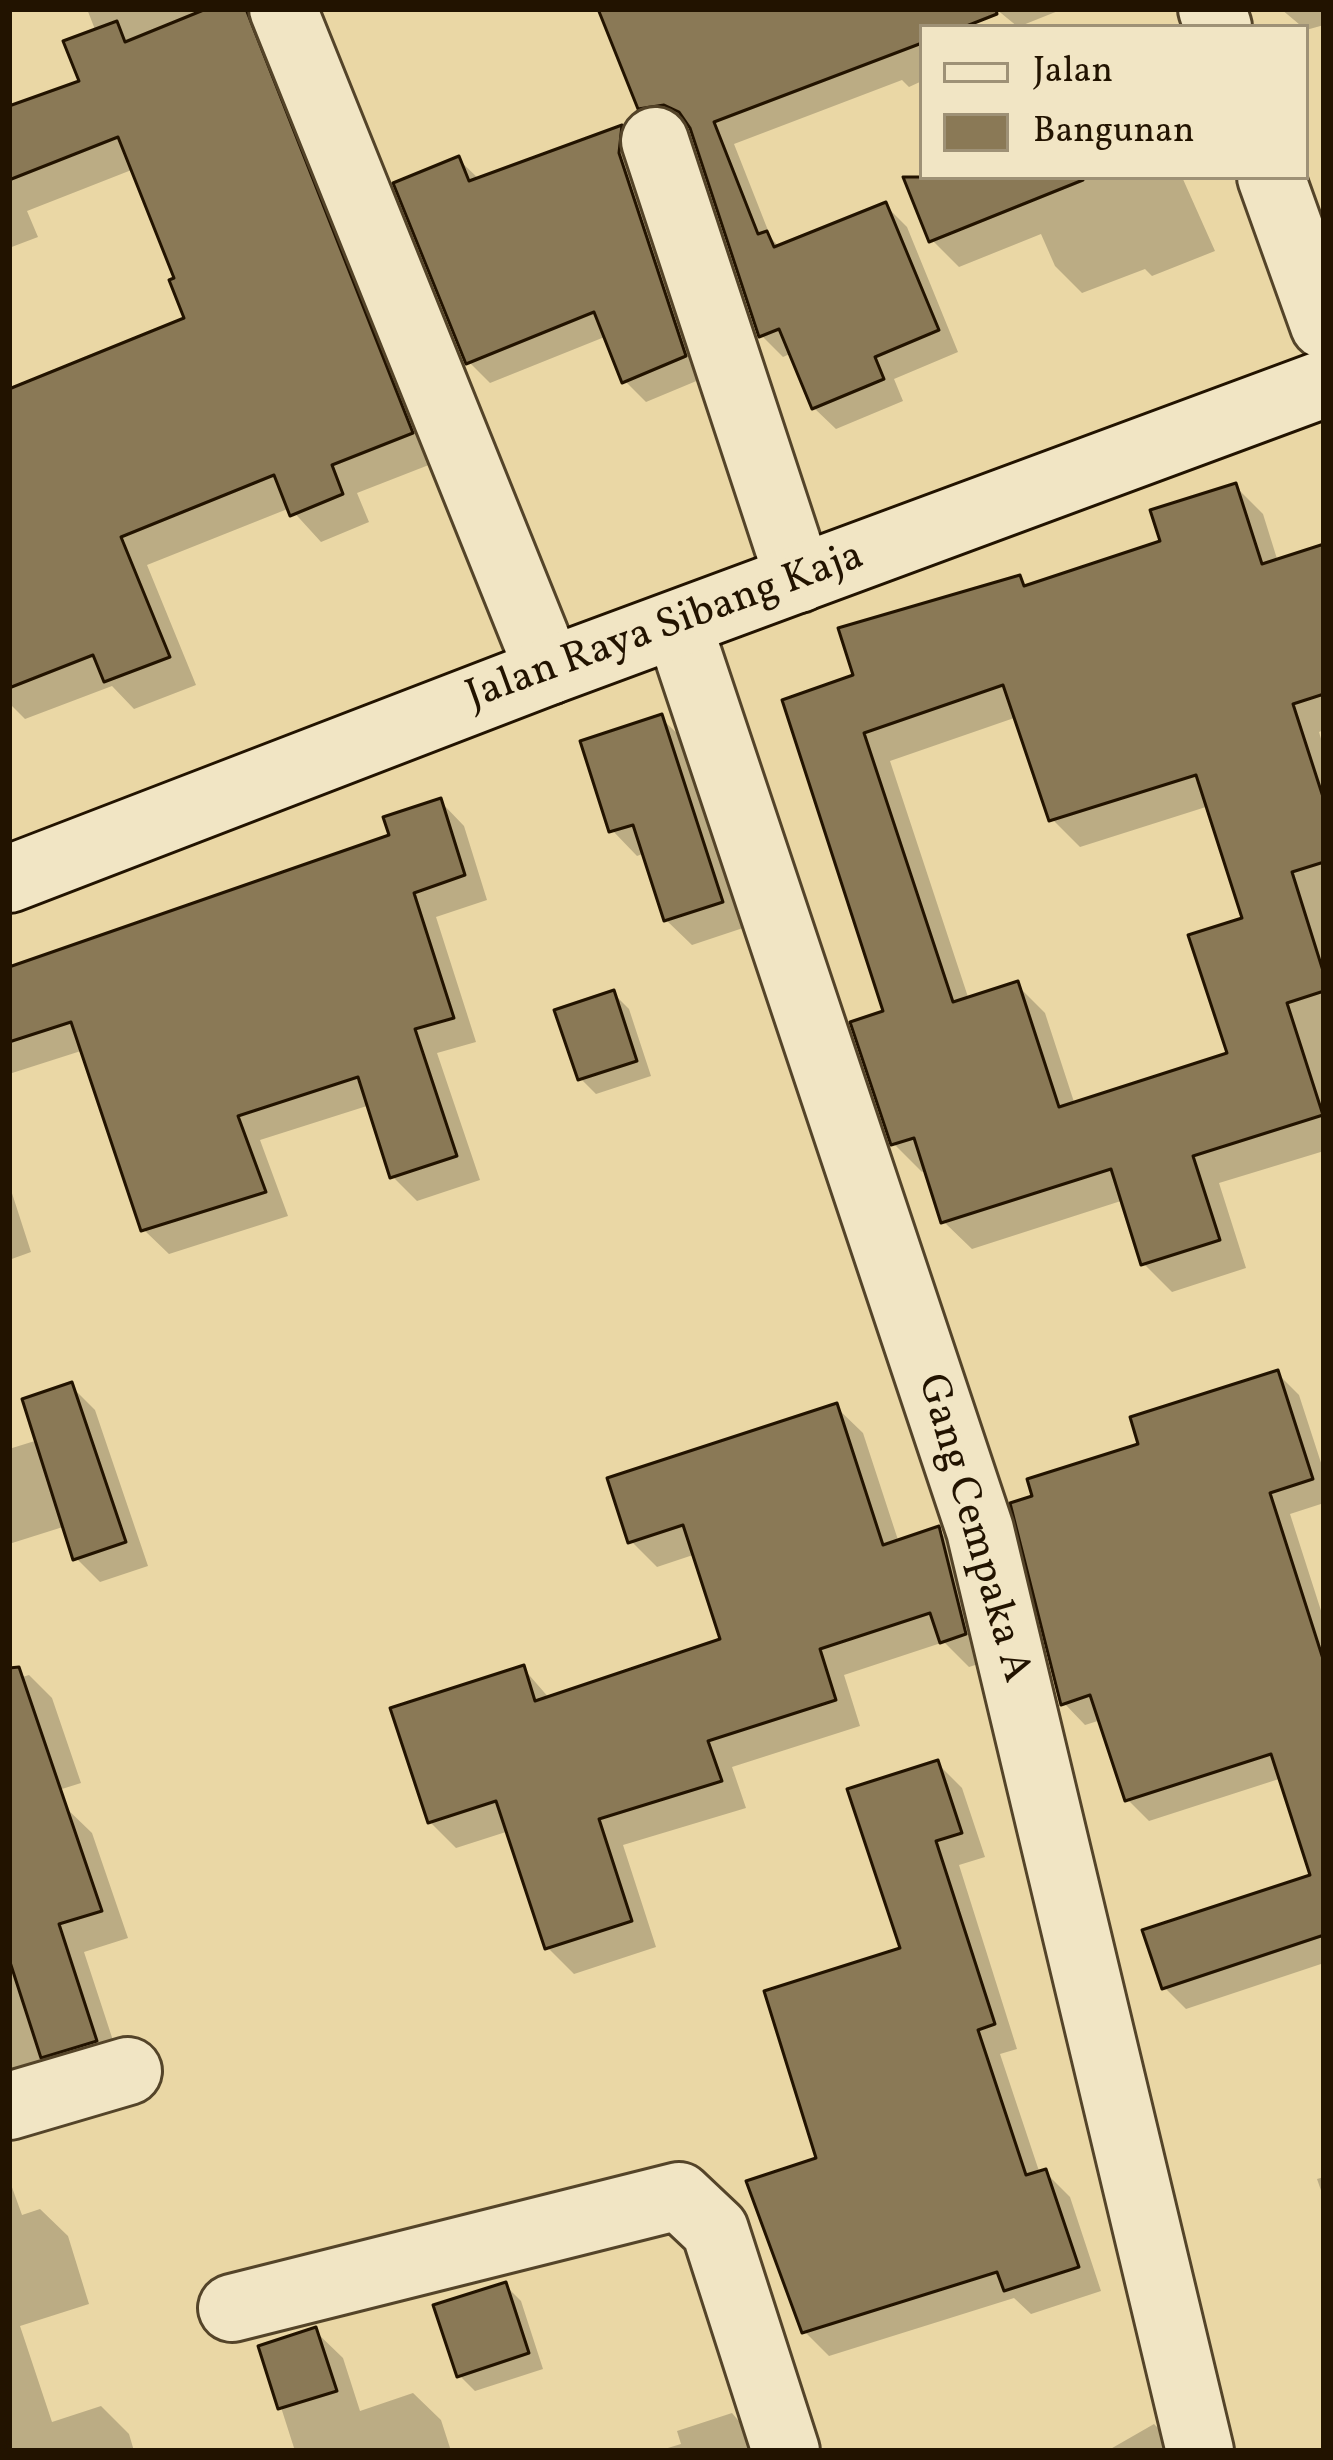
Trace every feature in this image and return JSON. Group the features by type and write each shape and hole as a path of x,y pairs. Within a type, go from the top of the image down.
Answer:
{"street":[{"path":"284,9 549,671"},
{"path":"655,141 800,580"},
{"path":"1272,180 1324,325"},
{"name":"Jalan Raya Sibang Kaja","path":"9,879 549,671 1324,384"},
{"name":"Gang Cempaka A","path":"678,625 980,1530 1199,2451"},
{"path":"9,2106 128,2071"},
{"path":"232,2308 679,2196 715,2230 786,2451"}],"building":[{"path":"206,9 246,9 413,433 332,465 343,494 290,516 274,475 121,537 170,657 104,682 93,655 9,688 9,389 184,318 169,280 174,278 118,137 9,180 9,106 79,81 63,41 117,21 125,42"},
{"path":"598,9 996,9 997,14 972,24 919,24 919,44 714,122 758,234 767,231 774,247 886,202 939,330 875,357 884,379 812,409 779,329 759,337 690,128 679,112 664,105 638,109"},
{"path":"622,125 619,153 686,356 622,383 594,312 466,364 393,183 459,156 469,181"},
{"path":"903,177 1083,180 929,242"},
{"path":"1236,483 1262,564 1324,544 1324,694 1293,704 1324,800 1324,862 1292,872 1324,974 1324,991 1287,1003 1323,1115 1193,1156 1220,1240 1141,1265 1111,1169 941,1223 914,1138 891,1145 850,1022 883,1011 782,700 853,675 838,628 1020,575 1024,586 1160,541 1150,510","holes":["1003,685 1049,821 1196,775 1242,918 1188,935 1227,1053 1059,1107 1018,981 953,1002 864,733"]},
{"path":"662,714 723,902 664,921 633,825 609,832 580,741"},
{"path":"441,798 465,875 414,893 454,1018 415,1029 457,1156 390,1178 358,1077 238,1116 266,1192 141,1231 71,1022 9,1042 9,967 389,835 383,817"},
{"path":"614,990 637,1061 578,1080 554,1010"},
{"path":"1278,1370 1313,1479 1270,1493 1324,1662 1324,1935 1162,1989 1142,1930 1310,1875 1271,1754 1125,1801 1090,1695 1061,1705 1010,1503 1032,1496 1027,1479 1138,1444 1130,1417"},
{"path":"72,1382 126,1542 73,1560 22,1399"},
{"path":"837,1403 883,1545 939,1526 966,1634 940,1643 930,1613 820,1649 836,1700 708,1741 722,1781 599,1819 632,1921 545,1949 496,1801 428,1823 390,1708 524,1665 535,1701 720,1639 683,1525 628,1543 607,1478"},
{"path":"19,1667 102,1911 59,1924 97,2041 41,2058 9,1959 9,1668"},
{"path":"938,1760 962,1833 936,1841 995,2024 978,2030 1026,2175 1046,2169 1079,2267 1004,2291 997,2272 802,2333 746,2181 816,2158 764,1991 900,1948 847,1789"},
{"path":"506,2282 529,2353 457,2377 433,2305"},
{"path":"316,2327 337,2391 278,2409 258,2346"}]}
